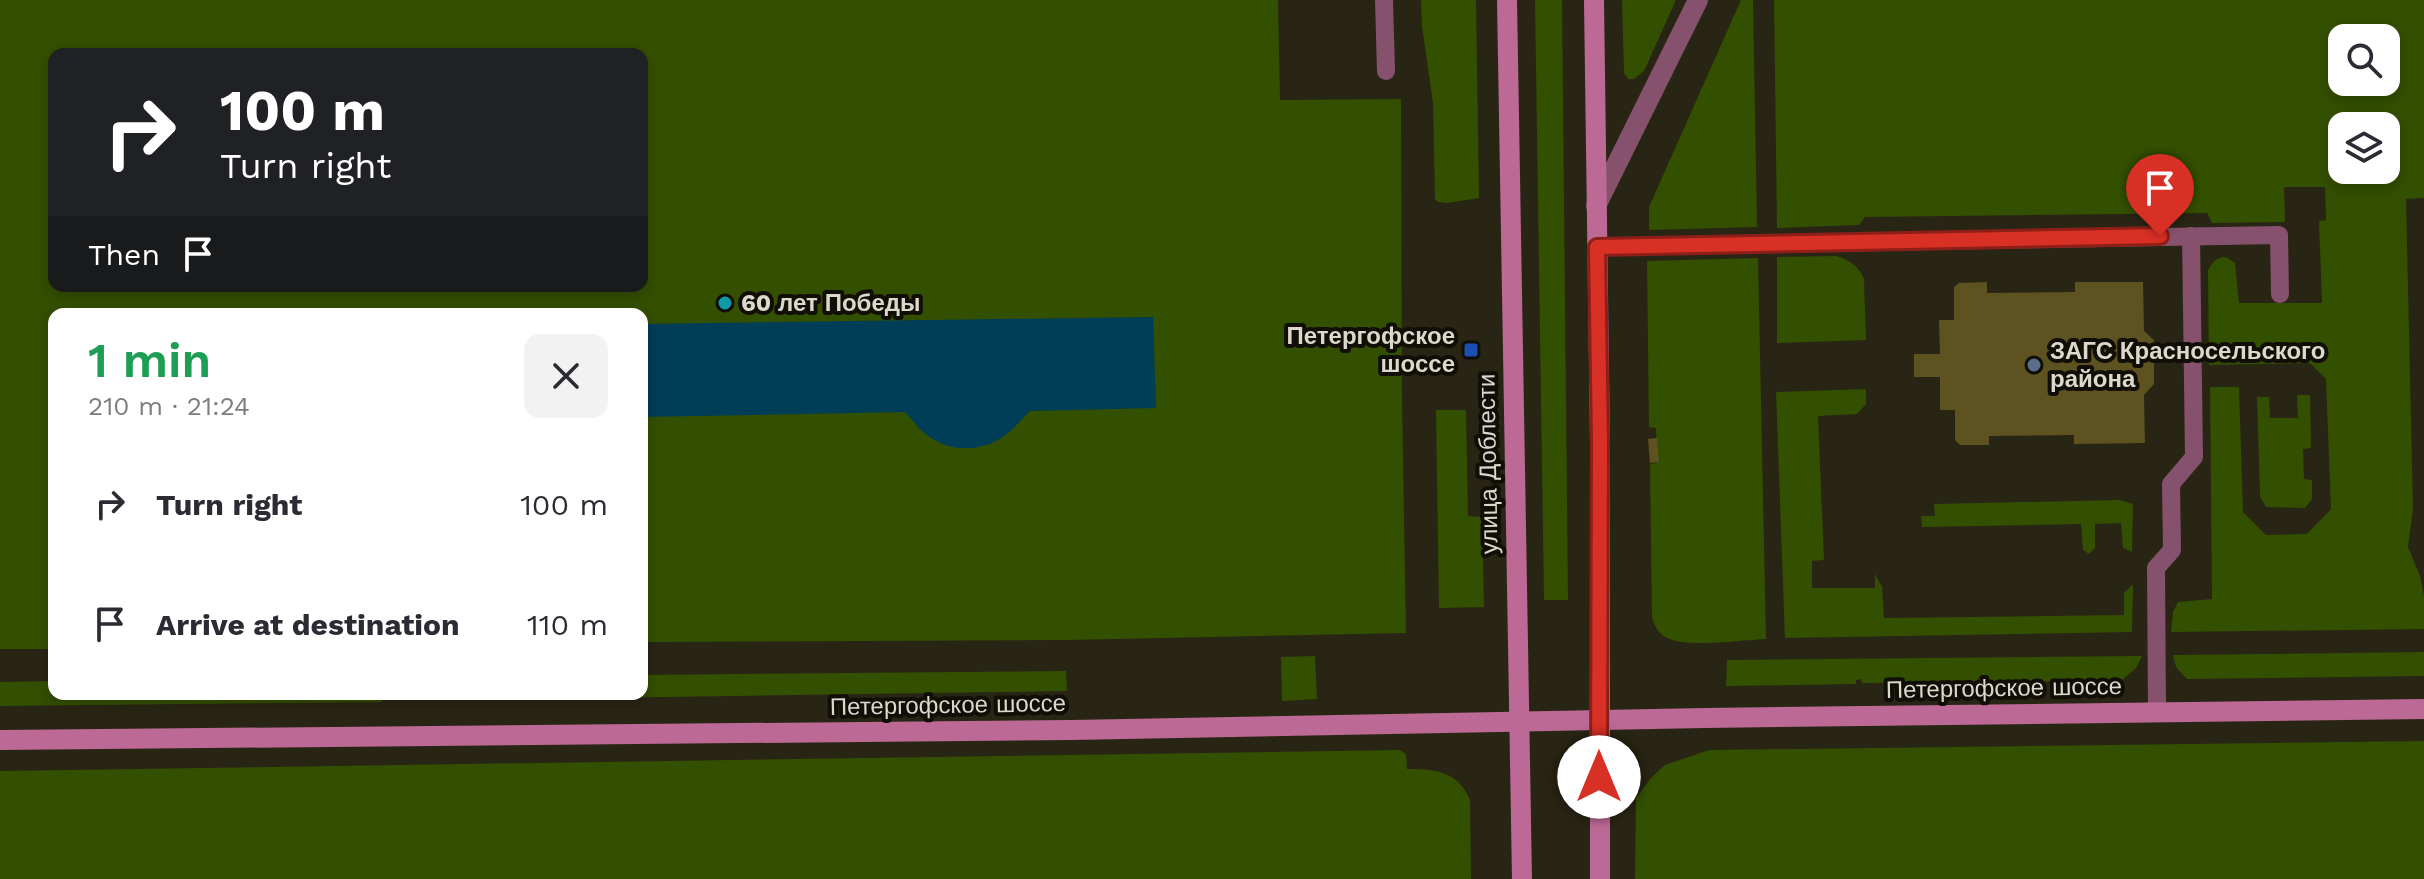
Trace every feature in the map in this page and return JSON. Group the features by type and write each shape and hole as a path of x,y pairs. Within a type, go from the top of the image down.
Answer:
{"street":[{"name":"улица Доблести","path":"1507,0 1522,879"},
{"path":"1594,0 1600,441 1600,879"},
{"path":"1596,206 1698,0"},
{"name":"Петергофское шоссе","path":"0,740 1040,730 2424,709"}],"lane":[{"path":"1384,0 1386,71"},
{"path":"1597,247 2279,235 2280,294"},
{"path":"2157,712 2156,568 2172,550 2171,484 2194,457 2191,236"}],"green space":[{"path":"0,0 1278,0 1280,100 1401,99 1406,633 1066,640 648,642 648,308 48,308 48,649 0,649"},
{"path":"1421,0 1476,0 1479,198 1447,203 1435,199 1433,103"},
{"path":"1535,0 1562,0 1568,600 1544,600"},
{"path":"1622,0 1676,0 1644,71 1634,79 1628,79 1624,73"},
{"path":"1741,0 1753,0 1757,227 1649,230 1649,207"},
{"path":"1774,0 2424,0 2424,198 2406,199 2413,509 2408,547 2420,576 2424,596 2424,629 2171,632 2173,612 2178,602 2212,599 2210,387 2239,387 2243,512 2266,535 2307,534 2331,509 2326,379 2310,363 2209,365 2208,270 2217,259 2226,257 2235,263 2239,303 2322,303 2319,221 2326,220 2325,187 2284,187 2285,222 2212,223 2207,213 1865,217 1859,225 1777,228"},
{"path":"1836,256 1853,264 1864,279 1866,340 1777,343 1777,257"},
{"path":"1758,258 1766,639 1701,643 1676,641 1662,634 1652,618 1650,464 1657,463 1656,428 1649,427 1647,261"},
{"path":"1866,389 1866,404 1857,414 1818,416 1824,560 1812,561 1812,588 1875,588 1875,574 1882,587 1884,618 2124,615 2124,593 2133,584 2132,632 1785,638 1776,392"},
{"path":"2297,395 2310,395 2311,448 2303,449 2304,479 2312,480 2312,499 2305,508 2266,507 2260,497 2257,397 2269,397 2270,418 2298,418"},
{"path":"1436,410 1466,410 1468,516 1482,517 1484,607 1439,608"},
{"path":"2120,500 2133,504 2132,552 2123,548 2121,523 2095,524 2095,548 2089,554 2083,550 2081,524 1922,527 1921,516 1935,516 1934,504"},
{"path":"2424,652 2424,676 2187,679 2176,667 2173,655"},
{"path":"1315,656 1317,699 1282,701 1281,657"},
{"path":"2142,656 2136,668 2121,681 1862,683 1861,679 1856,680 1856,684 1726,686 1727,660"},
{"path":"1066,671 1067,691 648,697 648,675"},
{"path":"48,681 48,700 382,702 0,706 0,682"},
{"path":"2424,741 2424,879 1635,879 1636,798 1665,765 1709,750"},
{"path":"1400,750 1406,754 1407,769 1444,774 1452,777 1465,790 1470,800 1471,879 0,879 0,771"}],"water":[{"path":"1153,317 1156,408 1030,411 999,439 968,448 936,441 905,412 648,417 648,324"}],"building":[{"name":"ЗАГС Красносельского района","path":"1987,282 1987,293 2075,292 2075,282 2143,282 2144,331 2154,340 2154,384 2144,395 2145,443 2074,444 2074,435 1989,436 1989,445 1960,445 1955,440 1955,410 1940,410 1940,377 1914,377 1914,354 1940,354 1939,320 1954,320 1954,287 1959,283"},
{"path":"1657,438 1659,462 1650,463 1648,439"}],"place":[{"name":"60 лет Победы","path":"725,303"},
{"name":"Петергофское шоссе","path":"1471,350"},
{"name":"ЗАГС Красносельского района","path":"2034,365"}],"route":[{"path":"1599,777 1597,247 2160,236"}]}
